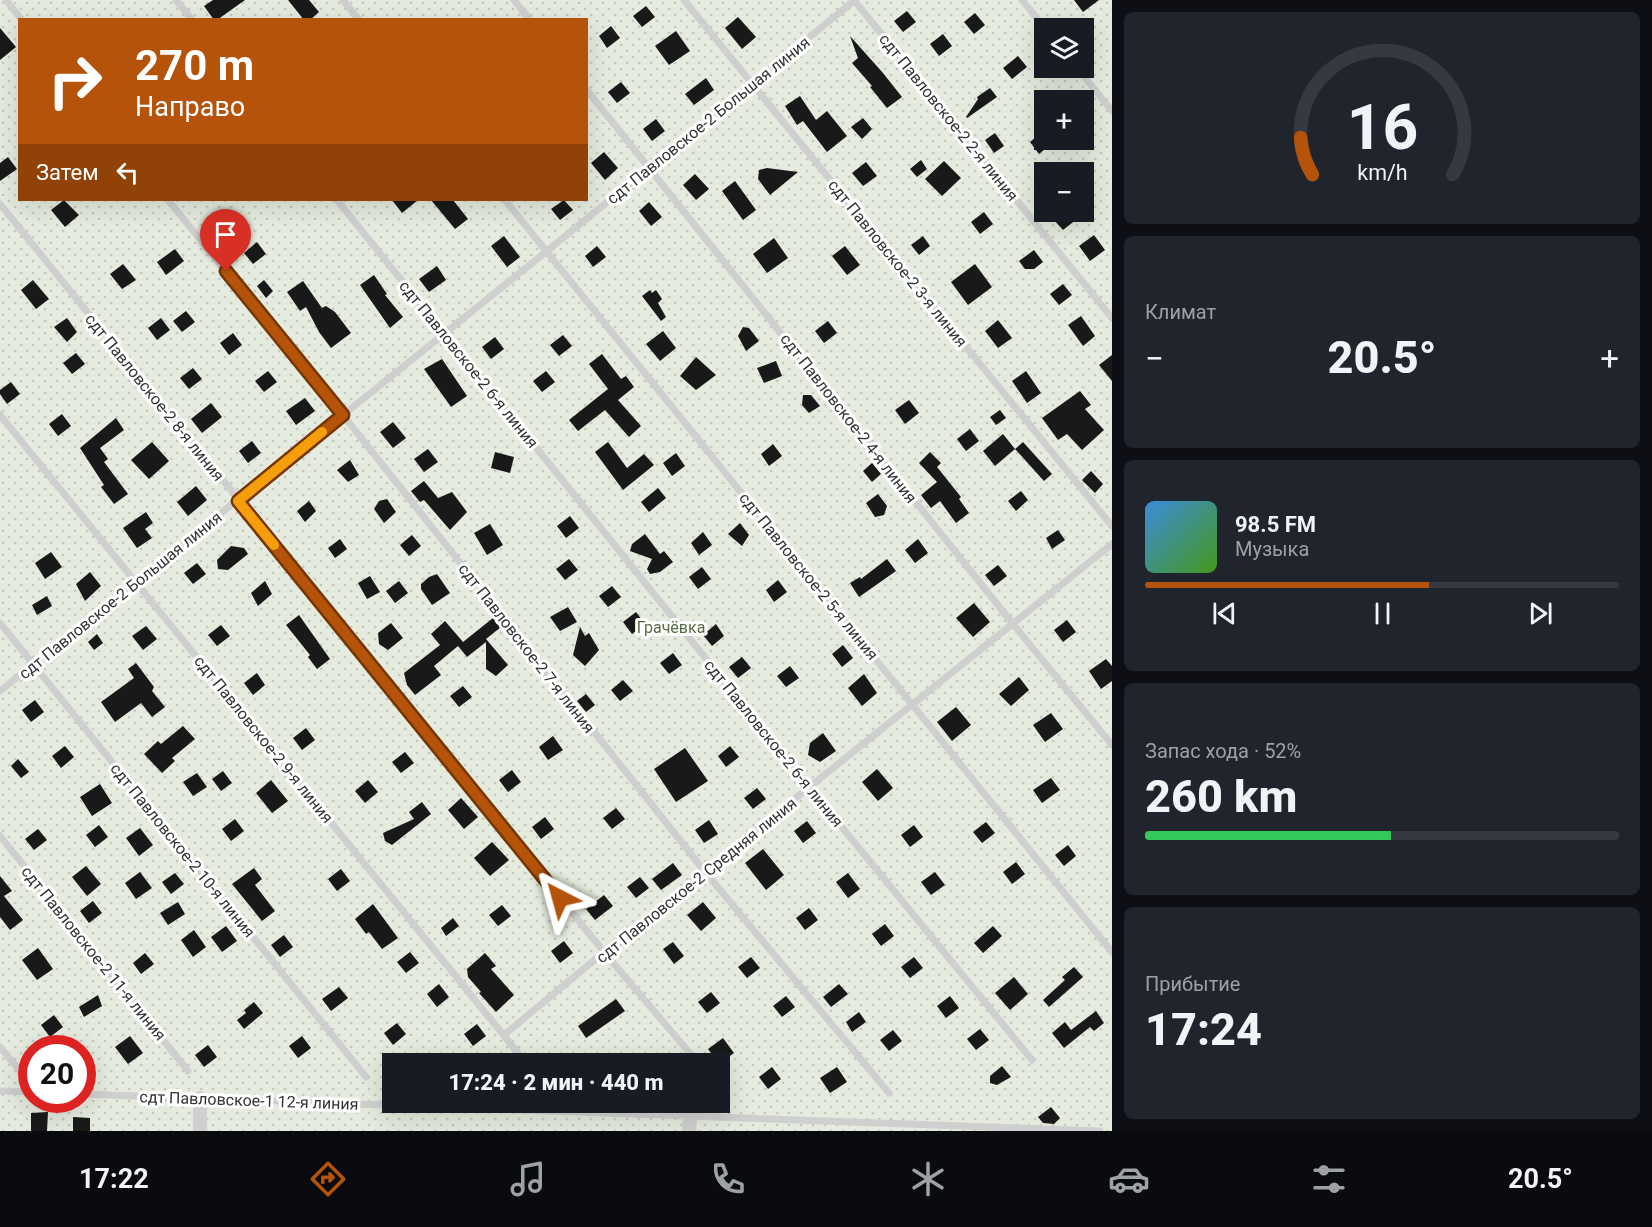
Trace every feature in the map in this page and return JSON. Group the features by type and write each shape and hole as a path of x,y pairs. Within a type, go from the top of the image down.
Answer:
{"street":[{"path":"200,1098 200,1131"}],"lane":[{"path":"6,0 20,18"},
{"path":"176,0 190,18"},
{"path":"343,0 357,18"},
{"path":"514,0 528,18"},
{"name":"сдт Павловское-2 3-я линия","path":"684,0 1112,526"},
{"name":"сдт Павловское-2 Большая линия","path":"0,691 753,85 855,0"},
{"name":"сдт Павловское-2 2-я линия","path":"855,0 1112,318"},
{"path":"1022,0 1037,18"},
{"path":"1085,78 1112,111"},
{"name":"сдт Павловское-2 4-я линия","path":"588,91 1112,745"},
{"name":"сдт Павловское-2 7-я линия","path":"169,201 343,415 706,873 889,1093"},
{"name":"сдт Павловское-2 6-я линия","path":"338,201 1032,1060"},
{"name":"сдт Павловское-2 5-я линия","path":"506,201 1112,952"},
{"name":"сдт Павловское-2 8-я линия","path":"0,204 604,952 690,1053"},
{"name":"сдт Павловское-2 9-я линия","path":"0,415 518,1053"},
{"name":"сдт Павловское-2 Средняя линия","path":"504,1035 1112,544"},
{"name":"сдт Павловское-2 10-я линия","path":"0,623 366,1077"},
{"name":"сдт Павловское-2 11-я линия","path":"0,836 188,1071"},
{"path":"0,1047 18,1069"},
{"path":"0,1091 18,1092"},
{"name":"сдт Павловское-1 12-я линия","path":"96,1094 690,1124 1100,1131"}],"green space":[{"name":"Грачёвка","path":"0,0 1112,0 1112,1131 0,1131"}],"building":[{"path":"213,0 245,0 220,18 213,18 204,6"},
{"path":"288,0 309,0 319,12 312,18 302,18"},
{"path":"1074,0 1099,0 1083,12"},
{"path":"646,6 655,17 642,27 633,16"},
{"path":"907,11 916,22 903,32 894,21"},
{"path":"975,13 985,25 974,34 964,22"},
{"path":"738,17 756,37 742,49 725,28"},
{"path":"611,26 620,38 607,48 599,36"},
{"path":"0,28 16,47 0,60"},
{"path":"676,31 690,51 669,65 655,46"},
{"path":"943,34 952,46 939,56 930,44"},
{"path":"850,36 902,97 887,108 852,63 858,58"},
{"path":"1018,56 1027,67 1012,79 1003,68"},
{"path":"706,78 714,90 694,105 685,94"},
{"path":"621,82 630,93 617,103 608,92"},
{"path":"990,88 997,97 967,118 977,97"},
{"path":"800,96 816,120 827,111 847,136 827,152 803,121 797,125 785,106"},
{"path":"863,118 872,129 862,139 851,127"},
{"path":"656,119 665,131 652,141 643,129"},
{"path":"995,133 1004,146 994,153 985,140"},
{"path":"604,152 618,168 605,180 591,163"},
{"path":"8,157 17,169 0,181 0,163"},
{"path":"921,160 927,169 917,177 910,169"},
{"path":"944,161 961,178 942,196 925,179"},
{"path":"866,162 877,176 863,186 852,173"},
{"path":"767,168 798,172 770,195 758,179 759,170"},
{"path":"695,174 709,189 696,200 683,185"},
{"path":"735,181 756,210 743,220 722,191"},
{"path":"65,201 79,215 65,227 51,210"},
{"path":"393,201 417,201 402,213"},
{"path":"432,201 454,201 468,219 455,229"},
{"path":"565,201 573,210 560,220 551,209"},
{"path":"649,202 662,217 651,226 639,211"},
{"path":"219,211 228,222 215,232 206,221"},
{"path":"984,212 993,224 980,234 971,222"},
{"path":"1056,222 1073,222 1063,230"},
{"path":"1094,235 1105,250 1090,261 1079,246"},
{"path":"504,236 520,257 507,267 491,246"},
{"path":"923,236 930,246 919,255 911,245"},
{"path":"774,238 788,258 767,273 753,254"},
{"path":"257,242 266,254 253,264 244,253"},
{"path":"597,246 606,257 593,267 585,256"},
{"path":"845,246 860,265 847,275 832,256"},
{"path":"175,249 184,261 166,275 157,262"},
{"path":"1034,250 1043,262 1034,269 1025,269 1019,261"},
{"path":"123,264 136,280 122,289 110,274"},
{"path":"975,264 992,287 968,305 951,282"},
{"path":"437,266 446,280 429,292 419,279"},
{"path":"374,275 387,294 385,295 403,317 390,328 360,285"},
{"path":"33,280 49,299 36,309 21,290"},
{"path":"264,280 273,291 266,298 257,286"},
{"path":"303,281 322,308 326,306 335,312 351,333 331,348 319,332 306,307 300,311 287,292"},
{"path":"1063,284 1072,295 1059,305 1050,294"},
{"path":"650,290 652,293 656,290 662,299 658,303 666,317 661,321 642,296"},
{"path":"186,311 195,322 182,332 173,321"},
{"path":"1081,316 1095,336 1083,346 1068,325"},
{"path":"67,318 77,332 67,342 54,327"},
{"path":"161,318 170,330 157,340 148,328"},
{"path":"998,320 1012,338 998,348 985,331"},
{"path":"828,321 837,333 824,343 815,331"},
{"path":"743,327 749,328 759,341 746,351 738,336"},
{"path":"663,331 676,348 660,361 646,344"},
{"path":"233,333 242,345 229,355 220,343"},
{"path":"563,335 572,346 559,356 550,345"},
{"path":"495,337 504,349 491,359 482,347"},
{"path":"76,353 85,364 72,374 63,363"},
{"path":"602,354 621,379 626,376 634,387 618,400 641,426 629,437 605,410 578,431 569,420 608,389 589,364"},
{"path":"1112,355 1112,381 1099,365"},
{"path":"696,357 716,375 696,390 680,376"},
{"path":"442,359 467,396 451,407 424,369"},
{"path":"776,361 782,376 764,383 757,368"},
{"path":"193,368 202,379 189,389 180,378"},
{"path":"268,371 277,382 264,392 255,381"},
{"path":"546,371 555,382 542,392 533,381"},
{"path":"1026,371 1041,393 1027,403 1012,381"},
{"path":"11,382 20,394 7,404 0,390"},
{"path":"1080,391 1091,405 1085,409 1104,430 1082,450 1067,434 1058,440 1042,418"},
{"path":"803,395 811,395 820,406 809,413 802,405"},
{"path":"305,398 315,411 296,425 286,411"},
{"path":"909,400 919,413 905,424 895,410"},
{"path":"211,403 222,417 202,433 191,419"},
{"path":"1000,410 1006,418 996,425 990,417"},
{"path":"62,414 71,426 58,436 49,424"},
{"path":"116,418 124,430 100,448 108,459 104,462 128,494 114,504 101,487 104,485 80,448"},
{"path":"393,422 406,438 393,448 380,432"},
{"path":"970,429 979,441 966,451 957,439"},
{"path":"1003,434 1015,449 995,466 983,451"},
{"path":"252,441 261,453 248,463 239,451"},
{"path":"152,442 169,461 149,479 131,460"},
{"path":"608,442 627,468 644,454 654,465 623,490 595,452"},
{"path":"1023,442 1052,474 1044,481 1015,449"},
{"path":"773,444 782,456 769,466 761,454"},
{"path":"428,449 438,462 424,472 414,459"},
{"path":"495,452 514,457 510,473 491,468"},
{"path":"930,452 941,463 937,467 961,497 959,499 969,513 956,523 940,501 931,508 921,495 937,482 919,463"},
{"path":"676,453 685,466 672,476 663,463"},
{"path":"350,460 359,475 348,482 337,470"},
{"path":"872,463 881,474 872,482 863,471"},
{"path":"1091,471 1103,484 1095,493 1082,480"},
{"path":"424,481 438,498 452,492 467,512 450,530 424,500 420,502 411,491"},
{"path":"196,486 207,500 188,516 177,502"},
{"path":"658,488 666,498 649,512 641,502"},
{"path":"1021,491 1028,500 1016,511 1008,501"},
{"path":"878,494 887,506 884,515 875,517 866,503"},
{"path":"387,499 396,512 384,523 374,509 379,501"},
{"path":"309,501 316,511 305,522 297,511"},
{"path":"146,512 153,523 145,529 152,538 137,548 123,528"},
{"path":"570,516 579,528 566,538 557,526"},
{"path":"740,523 749,535 742,546 728,534"},
{"path":"490,524 503,545 487,555 474,533"},
{"path":"1058,530 1065,540 1052,549 1046,538"},
{"path":"703,532 712,545 699,555 691,543"},
{"path":"645,534 660,554 664,551 673,562 660,572 650,574 647,569 652,559 630,551 632,544"},
{"path":"412,535 421,546 409,556 400,545"},
{"path":"340,539 347,549 335,558 328,548"},
{"path":"918,539 928,553 915,563 905,550"},
{"path":"231,546 244,548 248,554 228,570 218,569 217,560"},
{"path":"51,552 62,567 45,579 35,563"},
{"path":"569,559 578,570 565,580 556,569"},
{"path":"887,559 896,571 859,597 850,583 860,577 861,579"},
{"path":"197,563 206,574 193,584 184,573"},
{"path":"998,565 1007,576 994,586 985,575"},
{"path":"702,567 711,579 698,589 689,577"},
{"path":"90,572 101,586 85,601 76,584"},
{"path":"437,574 450,593 432,605 421,589 421,584"},
{"path":"370,576 380,592 367,599 358,583"},
{"path":"778,580 787,592 774,602 766,590"},
{"path":"265,581 272,594 258,606 251,593"},
{"path":"399,581 408,593 395,603 386,591"},
{"path":"612,586 621,597 608,607 599,596"},
{"path":"47,596 52,606 37,615 32,605"},
{"path":"974,603 990,622 973,637 956,618"},
{"path":"568,607 577,622 560,631 550,617"},
{"path":"636,612 645,624 632,634 623,622"},
{"path":"299,615 330,659 317,669 308,657 310,655 286,625"},
{"path":"493,618 501,627 486,639 508,665 496,676 486,669 486,642 467,657 458,646 434,666 441,675 415,695 407,685 404,673 440,645 431,634 445,621 463,642"},
{"path":"1067,620 1076,632 1063,642 1054,630"},
{"path":"391,623 403,638 388,650 379,644 378,633"},
{"path":"716,624 724,636 712,646 703,635"},
{"path":"221,625 230,636 217,646 208,635"},
{"path":"146,626 157,639 143,650 132,636"},
{"path":"580,627 585,636 589,633 599,650 585,666 573,655"},
{"path":"97,634 103,643 94,650 88,642"},
{"path":"843,645 853,658 842,667 832,654"},
{"path":"673,653 682,665 669,674 660,663"},
{"path":"742,657 751,668 738,678 729,667"},
{"path":"1106,659 1112,666 1112,681 1101,689 1089,671"},
{"path":"136,663 154,687 152,691 165,707 152,717 141,703 115,722 101,702 134,678 128,669"},
{"path":"790,666 799,678 786,687 777,676"},
{"path":"257,673 265,685 253,695 244,683"},
{"path":"864,674 877,693 862,706 848,688"},
{"path":"1019,677 1029,690 1011,706 999,694"},
{"path":"623,680 633,691 620,701 611,690"},
{"path":"463,686 472,697 459,707 450,696"},
{"path":"586,694 595,705 586,712 577,701"},
{"path":"35,700 44,712 31,722 22,710"},
{"path":"956,707 971,725 952,741 937,722"},
{"path":"1051,713 1063,729 1045,742 1033,725"},
{"path":"183,726 195,739 172,758 175,761 162,773 144,754 158,741 161,744"},
{"path":"306,728 315,740 302,750 293,738"},
{"path":"823,733 836,751 820,762 808,755 810,743"},
{"path":"553,736 563,750 548,760 539,747"},
{"path":"65,746 74,757 61,768 52,756"},
{"path":"730,746 739,757 726,767 718,756"},
{"path":"685,748 708,781 676,802 654,769"},
{"path":"405,752 414,763 401,773 392,762"},
{"path":"18,759 29,772 21,778 11,766"},
{"path":"877,769 893,788 878,801 862,782"},
{"path":"512,770 521,782 508,792 499,780"},
{"path":"223,771 232,783 221,791 212,779"},
{"path":"197,773 207,787 193,796 183,782"},
{"path":"1051,778 1060,790 1042,803 1033,790"},
{"path":"271,780 288,801 272,813 256,793"},
{"path":"368,780 378,792 365,803 355,791"},
{"path":"100,784 112,803 92,816 80,797"},
{"path":"757,788 766,799 753,809 744,798"},
{"path":"461,798 478,817 464,829 448,810"},
{"path":"422,802 431,814 392,845 385,841 383,833 414,819 409,812"},
{"path":"616,808 625,819 612,829 603,818"},
{"path":"545,817 554,829 541,839 532,827"},
{"path":"235,819 244,831 231,841 222,829"},
{"path":"709,820 718,834 704,843 695,830"},
{"path":"807,821 816,833 803,843 794,831"},
{"path":"986,822 995,833 982,843 973,832"},
{"path":"99,825 108,837 95,847 86,835"},
{"path":"914,825 923,837 910,847 901,835"},
{"path":"140,828 153,845 139,856 126,838"},
{"path":"38,829 47,840 34,850 25,839"},
{"path":"492,842 509,860 490,876 474,858"},
{"path":"1068,845 1076,856 1064,866 1055,855"},
{"path":"763,849 784,875 766,890 745,863"},
{"path":"1016,862 1025,874 1012,884 1003,872"},
{"path":"673,863 682,875 661,890 652,879"},
{"path":"86,866 101,884 87,896 72,877"},
{"path":"254,868 262,879 255,885 275,911 262,921 232,884"},
{"path":"341,869 350,881 337,891 328,879"},
{"path":"140,872 152,888 136,899 125,883"},
{"path":"935,872 945,885 931,895 921,882"},
{"path":"175,873 184,884 171,894 162,882"},
{"path":"848,873 860,889 848,898 836,882"},
{"path":"0,876 12,891 4,896 23,920 10,930 0,917"},
{"path":"640,877 649,888 636,898 627,887"},
{"path":"604,895 613,906 595,920 586,909"},
{"path":"93,901 102,913 89,923 80,911"},
{"path":"178,902 185,914 168,925 160,913"},
{"path":"703,902 716,918 701,931 687,915"},
{"path":"373,904 398,938 382,949 369,932 366,934 355,919"},
{"path":"502,905 511,916 498,926 489,915"},
{"path":"809,908 818,920 805,930 796,918"},
{"path":"453,918 459,926 446,936 441,928"},
{"path":"885,924 894,936 881,946 872,934"},
{"path":"226,926 237,941 222,952 211,937"},
{"path":"993,926 1002,936 983,953 974,943"},
{"path":"194,930 206,947 193,957 181,940"},
{"path":"284,935 293,947 280,957 271,945"},
{"path":"564,941 573,953 560,963 551,951"},
{"path":"673,942 684,956 674,964 663,949"},
{"path":"38,948 53,969 37,980 22,960"},
{"path":"410,952 419,963 406,973 397,962"},
{"path":"145,953 154,964 141,974 133,963"},
{"path":"485,953 496,966 491,969 514,995 496,1012 468,977 467,969"},
{"path":"751,957 760,968 747,978 738,967"},
{"path":"914,957 923,968 910,978 901,967"},
{"path":"1074,967 1083,977 1049,1007 1043,1000 1065,980 1062,977"},
{"path":"1014,977 1028,994 1010,1010 995,993"},
{"path":"439,984 449,997 437,1007 427,994"},
{"path":"839,984 848,994 831,1007 823,997"},
{"path":"339,987 348,998 331,1011 322,999"},
{"path":"711,992 720,1003 707,1013 698,1002"},
{"path":"98,995 102,1006 84,1017 79,1007"},
{"path":"786,996 795,1007 782,1017 773,1006"},
{"path":"950,996 959,1008 946,1018 937,1006"},
{"path":"616,999 625,1011 586,1038 578,1026"},
{"path":"254,1002 263,1013 244,1029 237,1020"},
{"path":"1096,1011 1104,1023 1094,1031 1090,1027 1064,1048 1052,1033 1065,1022 1071,1030"},
{"path":"859,1012 866,1022 852,1032 846,1022"},
{"path":"54,1015 63,1027 53,1035 48,1035 41,1025"},
{"path":"397,1023 406,1034 393,1045 384,1033"},
{"path":"477,1024 486,1036 473,1046 464,1034"},
{"path":"980,1029 989,1040 976,1050 967,1039"},
{"path":"893,1030 902,1041 889,1051 880,1040"},
{"path":"130,1036 143,1053 128,1064 115,1047"},
{"path":"302,1036 311,1048 298,1058 289,1046"},
{"path":"723,1038 734,1053 730,1056 730,1053 711,1053 708,1049"},
{"path":"208,1045 217,1057 204,1067 195,1055"},
{"path":"1002,1066 1011,1077 997,1085 990,1083 990,1076"},
{"path":"772,1067 781,1079 768,1089 759,1077"},
{"path":"837,1067 847,1082 830,1093 820,1078"},
{"path":"1051,1107 1060,1118 1054,1124 1043,1123 1038,1117"},
{"path":"31,1113 48,1113 47,1131 31,1131"},
{"path":"73,1117 90,1118 90,1131 73,1131"}],"slow traffic":[{"path":"274,545 238,501 322,432"}],"route":[{"path":"226,271 343,415 238,501 560,898"}]}
